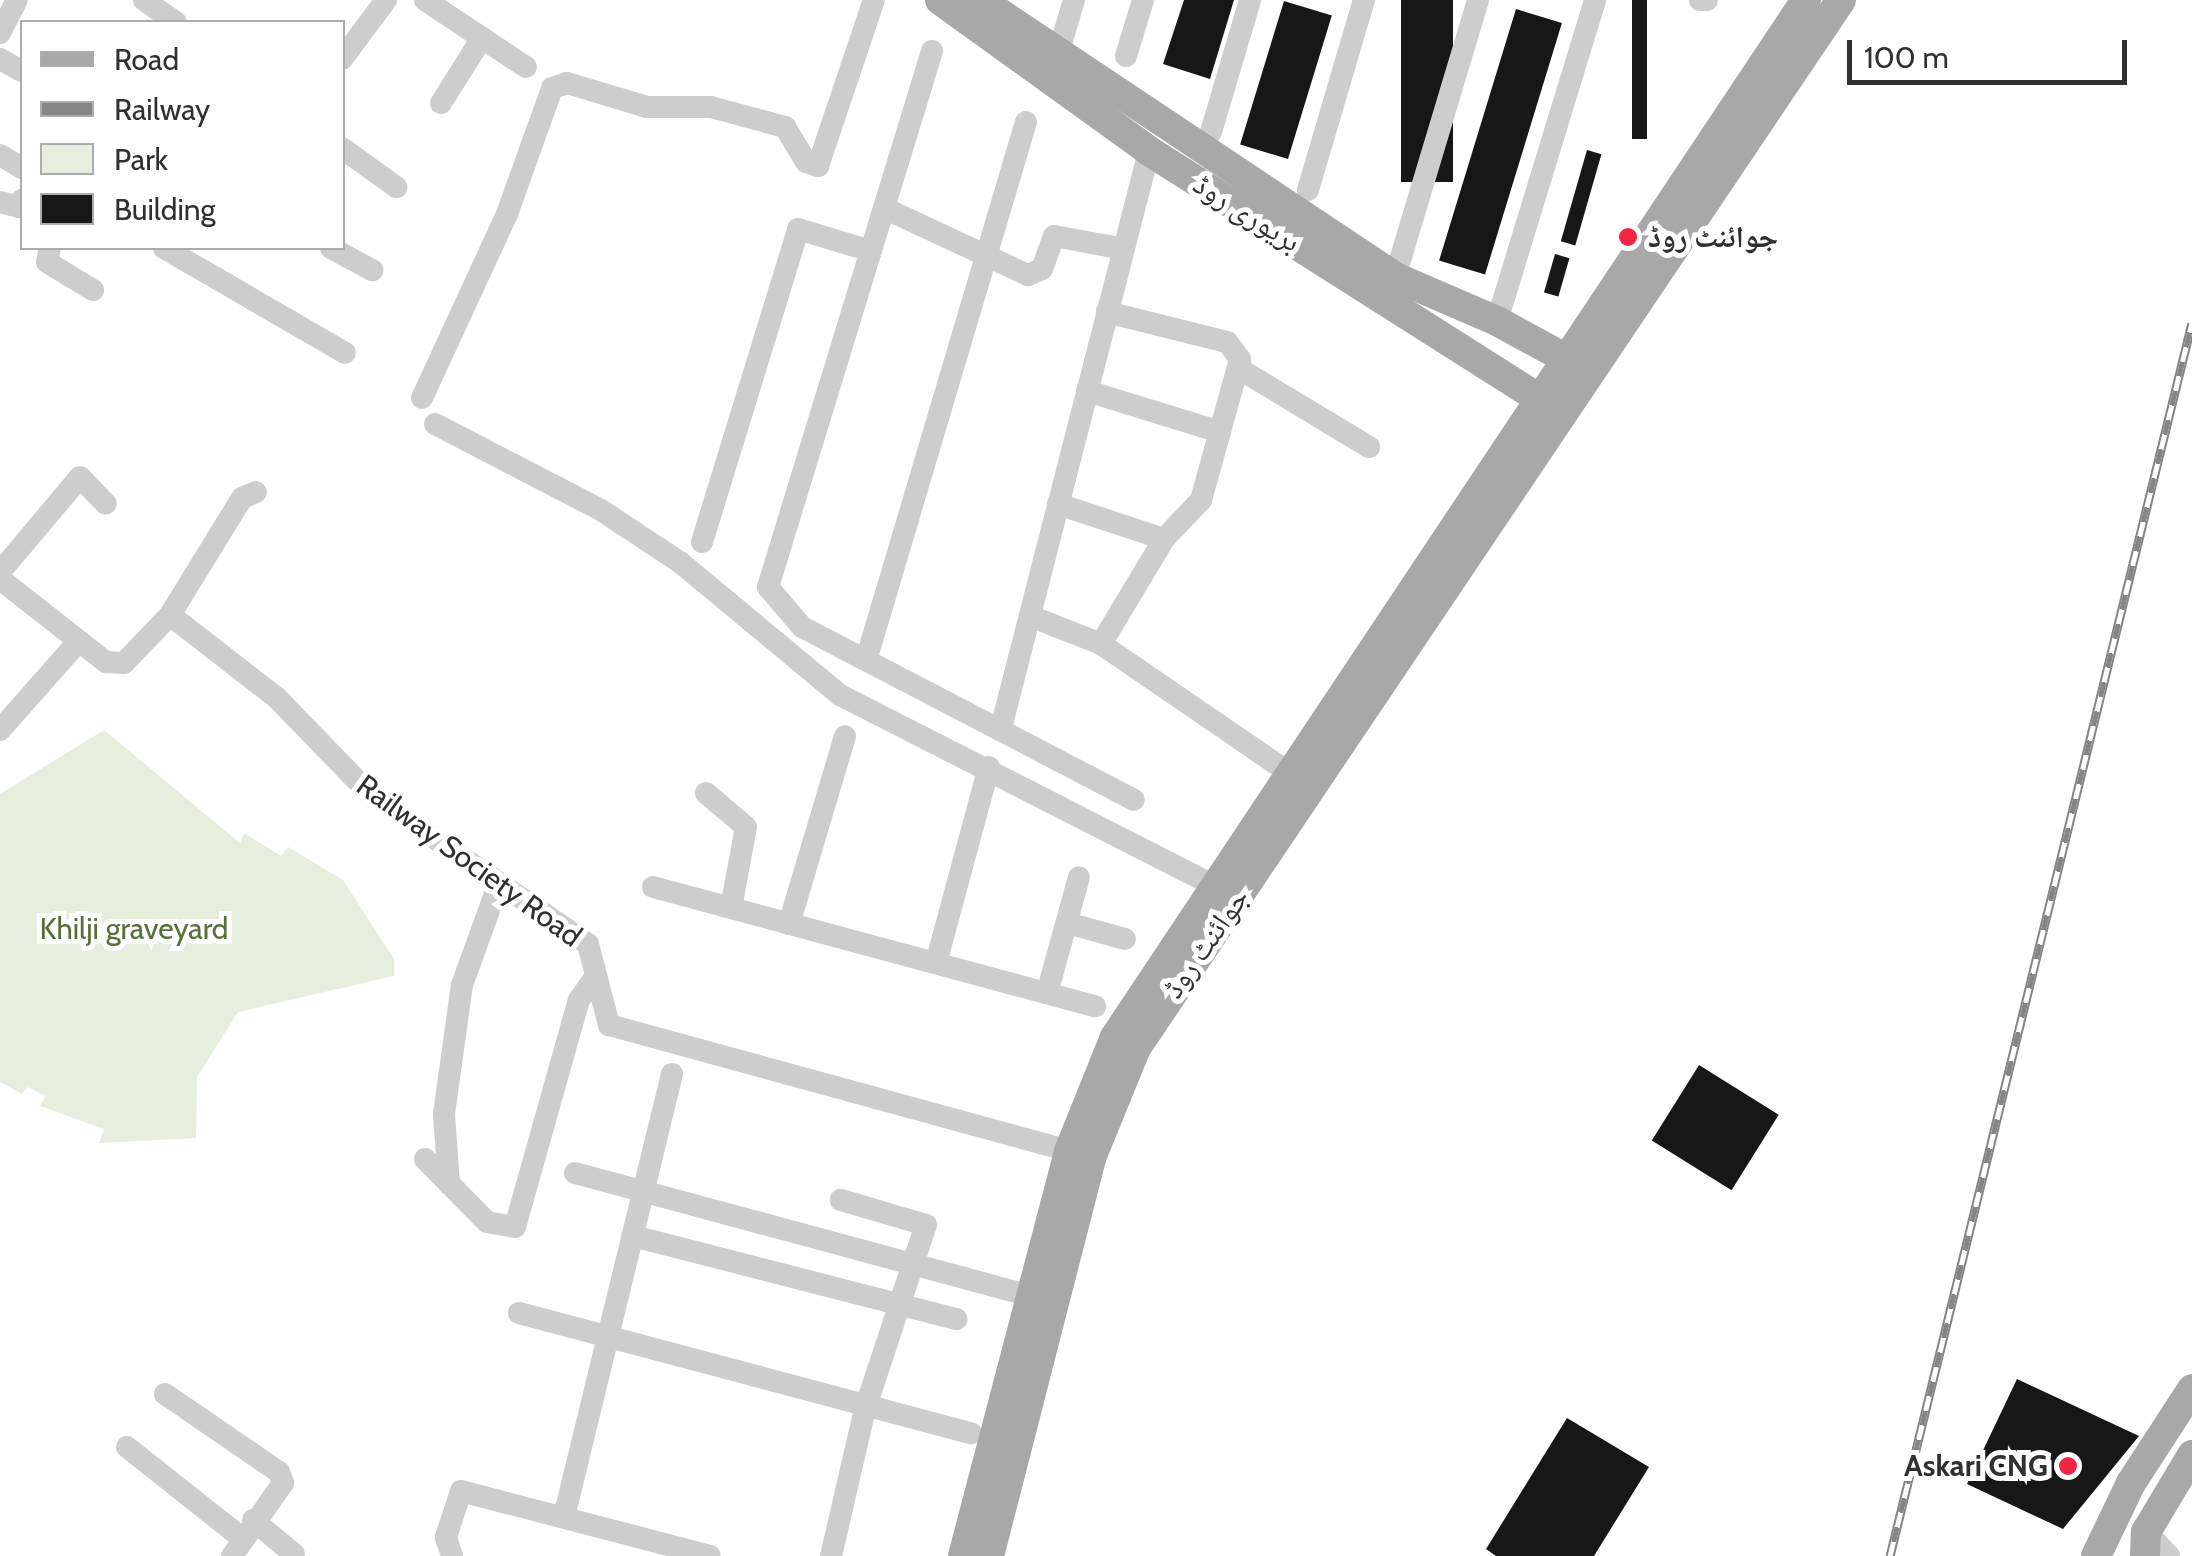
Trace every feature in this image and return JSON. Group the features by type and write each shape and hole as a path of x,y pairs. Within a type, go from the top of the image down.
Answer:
{"main road":[{"name":"بریوری روڈ","path":"940,0 1149,150 1552,407"},
{"name":"بریوری روڈ","path":"982,0 1395,277 1497,320 1579,365"},
{"name":"جوائنٹ روڈ","path":"989,1556 1080,1154 1152,1020 1579,365 1806,0"},
{"name":"جوائنٹ روڈ","path":"1579,365 1841,0"},
{"name":"جوائنٹ روڈ","path":"964,1556 1035,1297 1115,1037 1291,774 1552,407"},
{"path":"2096,1556 2192,1389"},
{"path":"2125,1556 2145,1544 2192,1454"},
{"path":"2081,1556 2114,1521"}],"street":[{"path":"0,33 16,0"},
{"path":"345,56 386,0"},
{"path":"425,0 526,67"},
{"path":"422,398 507,214 552,88 567,83 647,107 710,107 785,127 806,162 818,166 874,0"},
{"path":"1058,54 1074,0"},
{"path":"1126,56 1143,0"},
{"path":"1211,132 1250,0"},
{"path":"1308,190 1364,0"},
{"path":"1395,277 1478,0"},
{"path":"1497,320 1595,0"},
{"path":"145,9 171,20"},
{"path":"441,103 482,38"},
{"path":"932,51 768,587 802,626 868,657 1134,800"},
{"path":"868,657 1026,122"},
{"path":"345,150 396,186"},
{"path":"1001,728 1149,150"},
{"path":"884,208 988,260 1037,274 1054,236 1124,249"},
{"path":"702,542 798,229 871,251"},
{"path":"50,250 47,262 93,290"},
{"path":"335,250 372,270"},
{"path":"194,255 345,353"},
{"path":"1101,644 1164,539 1201,500 1238,368 1236,348 1227,342 1108,312"},
{"path":"1238,368 1368,446"},
{"path":"1087,391 1220,432"},
{"path":"435,424 649,542 840,695 989,767 1218,888"},
{"path":"106,504 80,477 0,576 77,643 106,662 124,663 170,615 242,498 256,492"},
{"path":"1058,504 1164,539"},
{"name":"Railway Society Road","path":"170,615 277,698 369,793 588,944 608,1024 1080,1154"},
{"path":"1030,616 1101,644 1291,774"},
{"path":"0,730 77,643"},
{"path":"789,924 846,736"},
{"path":"936,963 989,767"},
{"path":"706,793 746,826 731,908"},
{"path":"1047,993 1079,877"},
{"path":"449,1184 444,1114 462,984 499,883"},
{"path":"652,888 1094,1006"},
{"path":"1067,923 1125,939"},
{"path":"424,1159 487,1222 515,1227 579,1000 596,976"},
{"path":"564,1517 611,1338 672,1074"},
{"path":"575,1173 1035,1297"},
{"path":"831,1556 865,1409 926,1225 840,1200"},
{"path":"633,1236 957,1319"},
{"path":"519,1313 865,1409 971,1434"},
{"path":"165,1394 279,1472 283,1483 243,1538"},
{"path":"126,1447 243,1538 294,1554"},
{"path":"452,1556 446,1537 461,1491 710,1556"},
{"path":"2145,1544 2170,1556"}],"green space":[{"name":"Khilji graveyard","path":"104,730 240,843 244,833 281,856 288,847 343,880 394,959 394,976 238,1012 197,1077 196,1138 99,1143 104,1129 40,1106 46,1096 27,1087 22,1094 0,1082 0,794"}],"building":[{"path":"1184,0 1234,0 1210,79 1163,64"},
{"path":"1401,0 1453,0 1453,182 1401,182"},
{"path":"1632,0 1647,0 1647,139 1632,139"},
{"path":"1284,1 1332,16 1288,159 1240,144"},
{"path":"1516,9 1562,23 1485,275 1439,261"},
{"path":"1587,150 1601,154 1575,245 1561,241"},
{"path":"1555,254 1569,258 1558,297 1544,292"},
{"path":"1699,1065 1779,1115 1732,1190 1652,1140"},
{"path":"2017,1379 2139,1436 2063,1529 1967,1484"},
{"path":"1567,1418 1649,1467 1594,1556 1496,1556 1486,1549"}],"railway":[{"path":"1890,1556 2192,323"}],"place":[{"name":"جوائنٹ روڈ","path":"1628,237"},
{"name":"Askari CNG","path":"2068,1466"}]}
